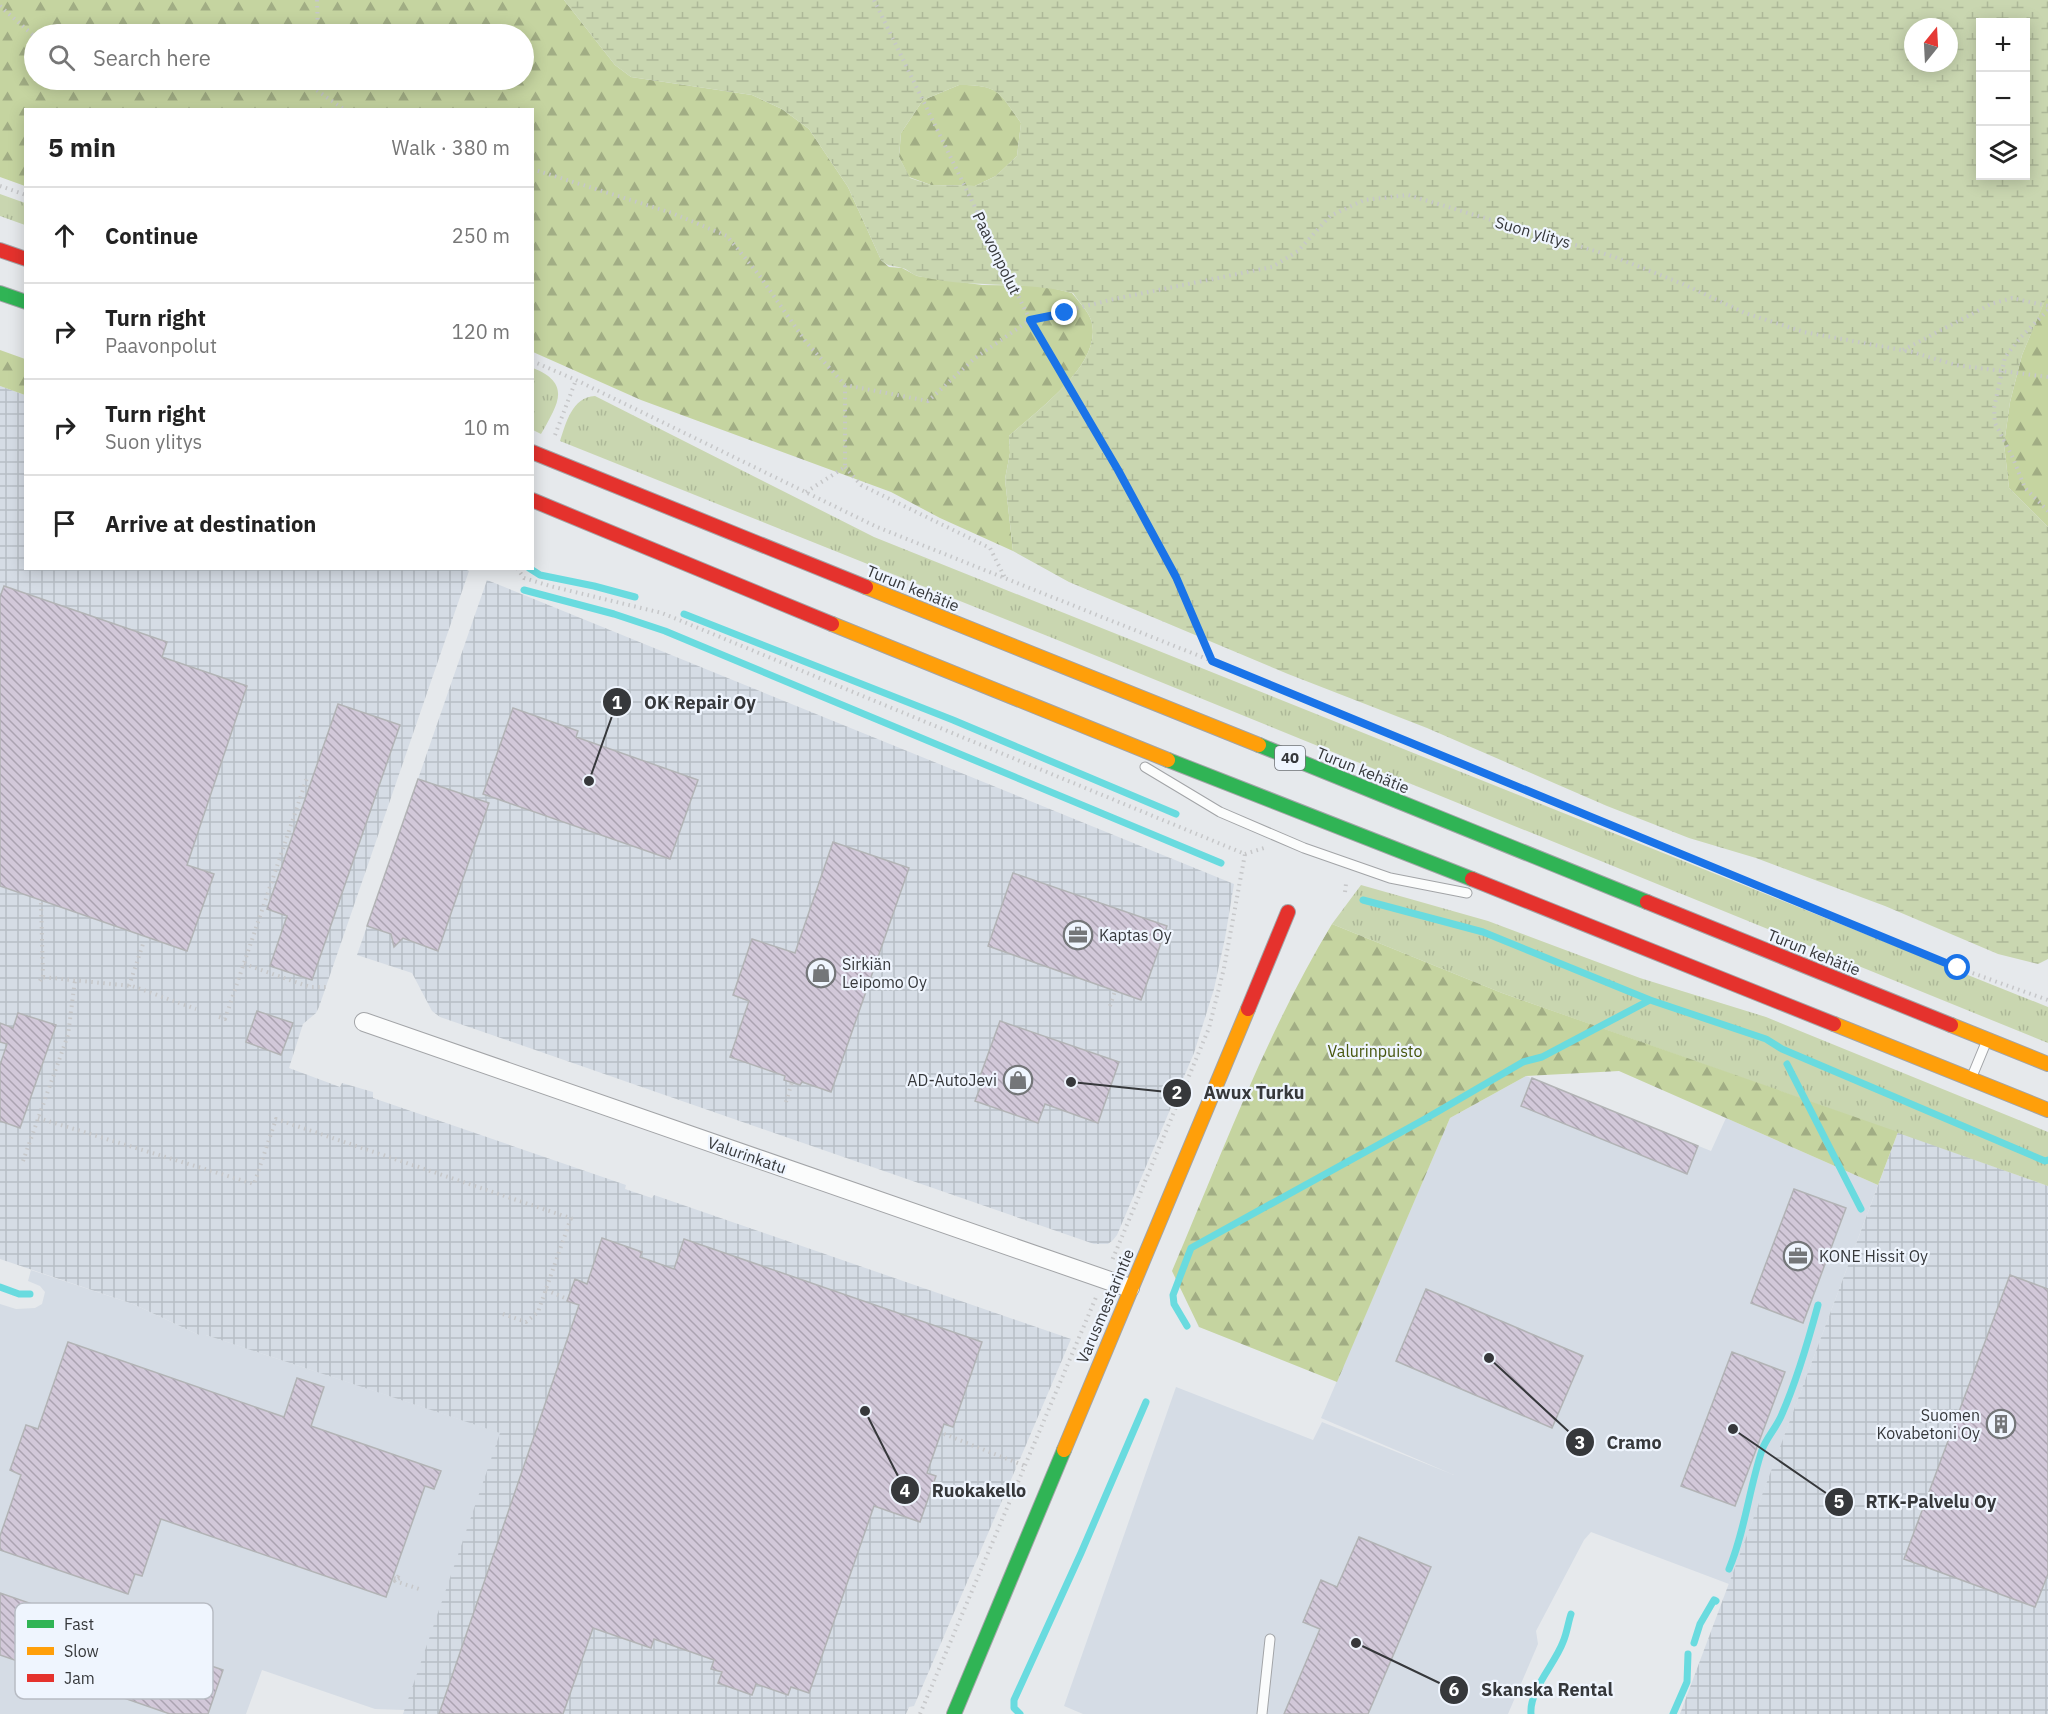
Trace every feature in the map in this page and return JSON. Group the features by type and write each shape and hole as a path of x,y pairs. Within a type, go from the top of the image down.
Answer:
{"main road":[{"path":"0,250 24,258"},
{"path":"0,293 24,301"},
{"name":"Turun kehätie","path":"534,453 2048,1064"},
{"path":"534,501 1071,722 1543,907 2048,1110"},
{"name":"Varusmestarintie","path":"954,1714 1288,912"}],"street":[{"name":"Valurinkatu","path":"364,1022 1130,1288"}],"lane":[{"path":"1071,722 1120,752"},
{"path":"1140,764 1220,812 1304,848 1390,878 1472,894"},
{"path":"1496,898 1543,907"},
{"path":"1971,1079 1987,1040"},
{"path":"1262,1714 1270,1639"}],"path":[{"path":"317,0 318,24"},
{"name":"Paavonpolut","path":"874,0 1030,320 1118,470 1176,577 1212,661"},
{"path":"0,6 24,27"},
{"path":"316,90 342,108"},
{"path":"534,170 672,213 727,236 759,275 806,342 845,385 928,401 975,358 1030,320"},
{"path":"0,186 24,194"},
{"name":"Suon ylitys","path":"1030,320 1272,267 1298,251 1330,216 1364,200 1408,195 1612,256 1744,313 1804,332 1902,350 1956,365 2048,377"},
{"path":"1902,350 1991,304 2012,298 2048,308 2005,357 1994,408 1995,423 2025,488 2048,511"},
{"path":"534,362 576,380 877,527 1212,661 1958,968 2048,1000"},
{"path":"554,439 576,380"},
{"path":"845,385 845,467 861,485 990,548 1006,579"},
{"path":"806,492 845,467"},
{"path":"518,570 524,578 550,586 662,613 1245,854 1264,848"},
{"path":"219,1017 225,1019 308,778"},
{"path":"920,1714 1209,1028 1226,957 1245,854"},
{"path":"1345,892 1346,884"},
{"path":"41,903 41,979 129,986 196,1009"},
{"path":"129,986 144,942"},
{"path":"244,964 310,987 326,987"},
{"path":"23,1161 68,1035 75,980"},
{"path":"1110,1006 1115,991"},
{"path":"786,1102 792,1082"},
{"path":"38,1118 254,1184 276,1119 573,1219 538,1312 526,1322 503,1314"},
{"path":"546,1290 565,1298"},
{"path":"944,1434 1024,1466"},
{"path":"396,1579 395,1581 419,1589"}],"shaded area":[{"path":"0,386 24,395 24,570 469,571 319,1007 316,1013 303,1024 289,1068 340,1087 342,1083 373,1092 373,1098 626,1185 625,1189 652,1198 654,1195 1071,1339 1020,1459 1015,1461 1016,1468 914,1706 909,1707 906,1714 403,1714 500,1433 206,1335 199,1335 133,1304 0,1259"},
{"path":"487,580 1234,884 1214,989 1194,1053 1113,1240 1108,1244 1094,1244 440,1017 432,1011 412,973 357,955"},
{"path":"1526,1076 1711,1151 1726,1118 1878,1185 1729,1584 1591,1532 1584,1540 1536,1631 1538,1644 1508,1714 1083,1714 1064,1706 1176,1387 1313,1440 1322,1422 1454,1475 1321,1418 1450,1118"},
{"path":"1898,1132 2048,1186 2048,1714 1680,1714"},
{"path":"31,1270 133,1304 199,1335 206,1335 501,1433 405,1710 375,1709 262,1670 246,1714 0,1714 0,1304 16,1309 35,1308 42,1304 45,1292 40,1286 28,1281"}],"green space":[{"path":"0,0 564,0 615,65 631,77 752,95 782,109 809,129 848,187 881,260 889,267 902,268 917,276 982,285 1044,286 1072,293 1090,317 1093,336 1088,353 1079,369 1051,399 1009,436 1010,453 1005,479 1013,551 940,518 891,492 641,400 534,352 534,108 24,108 24,186 0,177"},
{"path":"564,0 2048,0 2048,298 2022,355 2010,402 2004,444 2009,488 2048,527 2048,959 2038,964 1998,954 1885,906 1756,858 1689,838 1607,806 1427,728 1288,674 1069,582 1013,551 1005,479 1010,453 1009,436 1066,384 1079,369 1088,353 1093,336 1091,320 1073,293 1034,287 937,280 891,266 881,260 848,187 809,129 782,109 752,95 631,77 615,65","holes":["959,85 990,89 997,92 1008,104 1021,123 1017,156 996,176 975,186 931,185 910,178 899,157 901,133 923,100"]},
{"path":"959,85 991,89 1003,97 1021,123 1017,156 996,176 975,186 931,185 909,177 899,157 901,133 923,100"},
{"path":"0,194 24,203 24,225 0,216"},
{"path":"2048,298 2048,527 2009,488 2004,444 2010,402 2022,355 2045,300"},
{"path":"0,350 24,359 24,395 0,386"},
{"path":"534,368 553,381 558,396 552,414 541,434 534,430"},
{"path":"595,396 874,537 2048,1007 2048,1043 1050,637 560,441 575,406 587,397"},
{"path":"1361,885 1488,921 1640,978 1766,1017 2048,1132 2048,1186 1502,993 1332,924"},
{"name":"Valurinpuisto","path":"1332,924 1502,993 1898,1132 1878,1185 1619,1071 1526,1076 1450,1118 1337,1382 1199,1327 1172,1271 1266,1051 1308,965"}],"building":[{"path":"4,586 167,642 162,657 247,686 187,865 214,874 187,951 0,886 0,597"},
{"path":"338,704 400,725 312,980 270,966 287,916 267,909"},
{"path":"513,708 578,731 576,737 698,780 670,859 483,794"},
{"path":"418,779 489,803 438,951 403,938 394,947 391,934 367,926"},
{"path":"833,842 909,868 831,1092 802,1082 800,1085 784,1080 785,1076 730,1057 749,1001 733,995 752,939 795,953"},
{"path":"1013,873 1167,926 1141,1000 988,946"},
{"path":"257,1011 293,1023 281,1055 246,1042"},
{"path":"18,1013 56,1025 20,1128 0,1121 0,1065 7,1044 0,1042 0,1023 13,1028"},
{"path":"1000,1021 1119,1062 1098,1123 1045,1104 1038,1123 975,1101 982,1083 978,1082"},
{"path":"1532,1078 1698,1146 1687,1174 1521,1106"},
{"path":"1794,1189 1846,1208 1803,1323 1751,1303"},
{"path":"602,1238 642,1252 640,1257 674,1269 684,1239 982,1342 953,1427 944,1424 927,1473 936,1476 920,1522 874,1506 809,1693 791,1687 788,1695 756,1684 752,1695 718,1683 722,1672 711,1669 714,1660 654,1639 651,1648 593,1628 563,1714 439,1714 579,1305 567,1301 575,1279 587,1284"},
{"name":"Suomen Kovabetoni Oy","path":"2010,1275 2048,1289 2048,1574 2035,1607 1904,1559"},
{"path":"1426,1289 1583,1356 1552,1428 1396,1361"},
{"path":"68,1342 284,1417 297,1378 324,1387 311,1426 441,1471 434,1489 425,1486 386,1597 161,1519 142,1576 135,1574 128,1594 0,1550 0,1536 21,1475 10,1470 26,1425 38,1429"},
{"path":"1732,1352 1785,1372 1735,1506 1681,1486"},
{"path":"1359,1537 1431,1567 1368,1714 1284,1714 1320,1629 1303,1622 1321,1580 1337,1587"},
{"path":"0,1593 29,1603 15,1603 15,1660 0,1655"},
{"path":"213,1667 223,1670 208,1714 170,1714 127,1699 213,1699"}],"waterway":[{"path":"532,570 540,575 635,597"},
{"path":"524,590 614,614 665,631 1221,863"},
{"path":"684,614 953,720 1176,814"},
{"path":"1187,1326 1174,1304 1173,1295 1191,1248 1425,1119 1523,1062 1542,1057 1650,1000 1483,932 1363,900"},
{"path":"1650,1000 1766,1039 1782,1049 2045,1161 2048,1160"},
{"path":"1787,1064 1861,1209"},
{"path":"0,1287 19,1294 30,1294"},
{"path":"1729,1569 1739,1540 1762,1450 1780,1419 1787,1401 1802,1361 1818,1305"},
{"path":"1020,1714 1014,1708 1014,1700 1146,1402"},
{"path":"1694,1643 1700,1624 1714,1600 1716,1601"},
{"path":"1531,1714 1534,1696 1566,1635 1571,1614"},
{"path":"1673,1714 1687,1682 1688,1654"}],"traffic: fast":[{"path":"0,293 24,301"},
{"path":"1259,745 1647,902"},
{"path":"1168,760 1472,879"},
{"path":"954,1714 1064,1450"}],"traffic: slow":[{"path":"866,587 1259,745"},
{"path":"832,624 1168,760"},
{"path":"1064,1450 1248,1009"},
{"path":"1834,1024 2048,1110"},
{"path":"1951,1025 2048,1064"}],"traffic: jam":[{"path":"0,250 24,258"},
{"path":"534,453 866,587"},
{"path":"534,501 832,624"},
{"path":"1472,879 1834,1024"},
{"path":"1647,902 1951,1025"},
{"path":"1248,1009 1288,912"}],"place":[{"name":"OK Repair Oy","path":"589,781"},
{"name":"Kaptas Oy","path":"1078,935"},
{"name":"Sirkiän Leipomo Oy","path":"821,973"},
{"name":"AD-AutoJevi","path":"1018,1080"},
{"name":"Awux Turku","path":"1071,1082"},
{"name":"KONE Hissit Oy","path":"1798,1256"},
{"name":"Cramo","path":"1489,1358"},
{"name":"Ruokakello","path":"865,1411"},
{"name":"Suomen Kovabetoni Oy","path":"2001,1424"},
{"name":"RTK-Palvelu Oy","path":"1733,1429"},
{"name":"Skanska Rental","path":"1356,1643"}],"route":[{"path":"1065,313 1030,320 1118,470 1176,577 1212,661 1958,968"}]}
